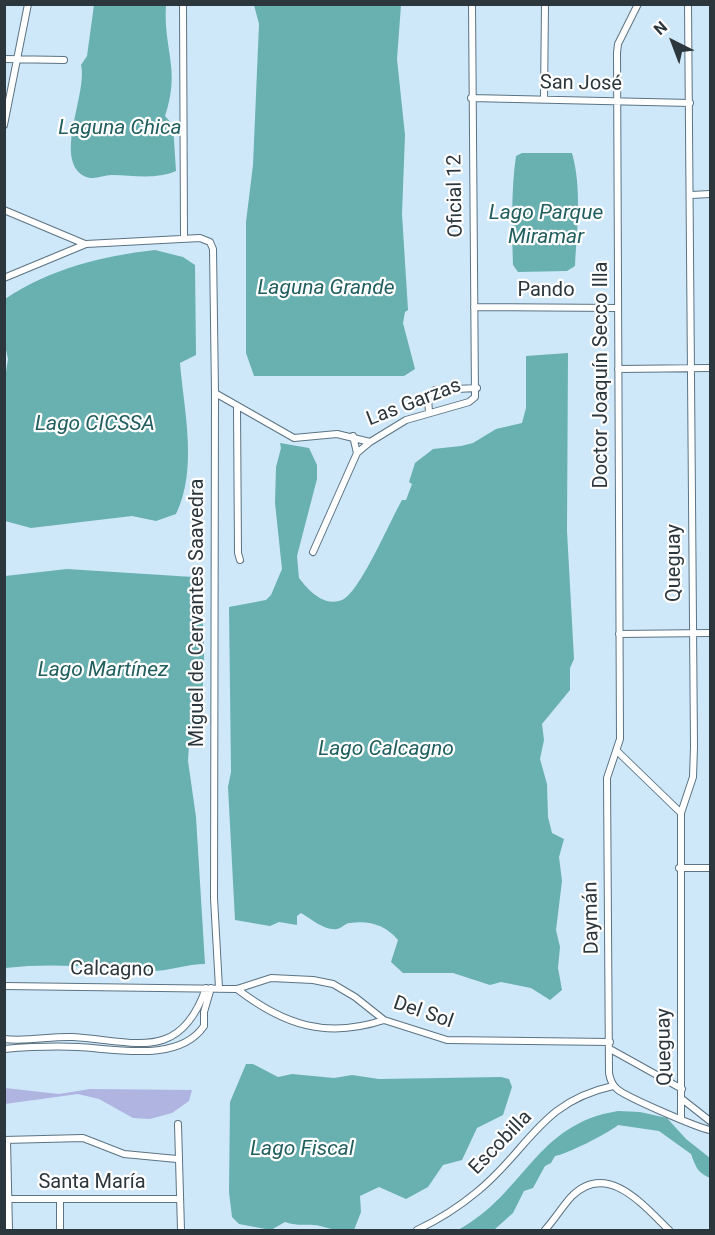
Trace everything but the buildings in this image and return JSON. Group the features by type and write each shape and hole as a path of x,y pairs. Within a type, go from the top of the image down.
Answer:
{"street":[{"path":"4,126 28,4"},
{"path":"4,278 86,244 184,238 183,4"},
{"name":"Oficial 12","path":"472,4 471,98 477,388"},
{"path":"544,4 544,99"},
{"name":"Doctor Joaquín Secco Illa","path":"617,751 620,739 618,44 638,4"},
{"name":"Queguay","path":"681,1118 681,813 693,777 688,4"},
{"path":"4,58 64,60"},
{"name":"San José","path":"471,98 690,103"},
{"path":"690,195 711,194"},
{"path":"4,210 86,244"},
{"name":"Miguel de Cervantes Saavedra","path":"184,238 207,240 213,249 214,898 219,988"},
{"name":"Pando","path":"474,307 618,308"},
{"path":"618,369 711,368"},
{"path":"429,413 428,397 435,390 477,388"},
{"name":"Las Garzas","path":"215,393 225,396 237,407 294,438 337,434 353,436 370,442 406,420 473,400 477,388"},
{"path":"237,407 240,560"},
{"path":"237,427 245,418 254,416"},
{"path":"353,436 357,453"},
{"path":"313,552 357,453 370,442"},
{"path":"619,634 711,633"},
{"path":"617,751 681,813"},
{"name":"Daymán","path":"613,1086 609,1073 607,778 617,751"},
{"path":"680,868 711,868"},
{"name":"Del Sol","path":"237,989 271,978 313,980 340,988 384,1020 426,1036 457,1042 610,1045"},
{"name":"Calcagno","path":"4,986 237,989"},
{"path":"4,1039 21,1041 62,1037 139,1043 171,1037 181,1030 199,1009 208,988"},
{"path":"4,1049 62,1046 140,1052 175,1047 194,1038 204,1026 208,988"},
{"path":"237,989 272,1013 315,1028 349,1029 384,1020"},
{"path":"62,1037 62,1046"},
{"path":"139,1043 140,1052"},
{"path":"610,1045 682,1089"},
{"path":"613,1086 625,1095 681,1118 696,1127 711,1130"},
{"name":"Escobilla","path":"417,1230 479,1190 549,1117 570,1100 613,1086"},
{"path":"682,1099 711,1121"},
{"path":"178,1124 178,1199 181,1230"},
{"path":"9,1230 6,1140 83,1138 124,1154 177,1159"},
{"path":"545,1230 572,1196 587,1186 606,1183 626,1190 669,1230"},
{"name":"Santa María","path":"7,1199 178,1199"},
{"path":"60,1199 60,1230"}],"shaded area":[{"path":"5,1088 59,1094 90,1089 192,1090 189,1101 172,1113 150,1119 133,1118 99,1099 78,1094 5,1104"}],"water":[{"name":"Laguna Chica","path":"94,5 166,5 172,72 170,100 165,116 173,125 176,171 152,176 112,175 91,178 84,176 75,167 71,155 71,141 82,77 81,65 87,56"},
{"name":"Laguna Grande","path":"254,5 401,5 397,59 405,135 402,214 408,310 405,312 403,323 415,369 404,376 254,376 246,353 246,222 253,165 259,24"},
{"name":"Lago Parque Miramar","path":"522,153 572,153 577,180 578,224 575,266 567,271 518,272 513,265 513,182 516,156"},
{"name":"Lago CICSSA","path":"155,250 183,257 195,265 196,355 180,363 188,459 183,497 176,514 156,521 132,516 31,528 5,521 4,385 8,359 5,345 5,299 58,272 96,260"},
{"name":"Lago Calcagno","path":"568,353 567,531 574,659 570,668 570,690 542,724 544,740 540,759 547,784 548,817 552,833 564,839 559,857 562,881 556,930 560,947 558,968 562,990 550,1000 531,988 501,982 490,985 453,973 403,973 391,962 398,940 383,927 370,923 348,923 332,929 318,924 301,913 297,916 297,925 279,922 270,926 235,920 228,787 231,772 229,607 266,600 271,595 282,569 275,503 276,467 281,448 280,443 309,448 317,465 317,479 297,556 299,578 312,593 323,600 335,602 342,600 349,595 366,571 402,500 406,500 412,484 409,482 415,463 433,449 473,443 496,429 522,423 526,408 526,356"},
{"name":"Lago Martínez","path":"67,569 193,577 202,615 204,655 200,736 189,743 188,761 196,817 205,964 156,971 59,966 5,968 5,576"},
{"name":"Lago Fiscal","path":"246,1064 253,1064 278,1077 292,1074 334,1078 352,1075 379,1079 501,1077 509,1079 512,1087 503,1115 477,1128 462,1160 443,1165 428,1187 406,1199 379,1187 360,1196 361,1212 354,1230 337,1230 285,1222 271,1230 239,1224 232,1217 229,1192 230,1102"},
{"path":"618,1111 640,1112 667,1118 686,1139 710,1158 710,1178 697,1169 691,1154 659,1131 618,1125 587,1143 555,1156 551,1163 545,1166 533,1188 524,1191 513,1213 494,1230 458,1230 481,1215 500,1198 549,1145 568,1130 590,1118"}]}
